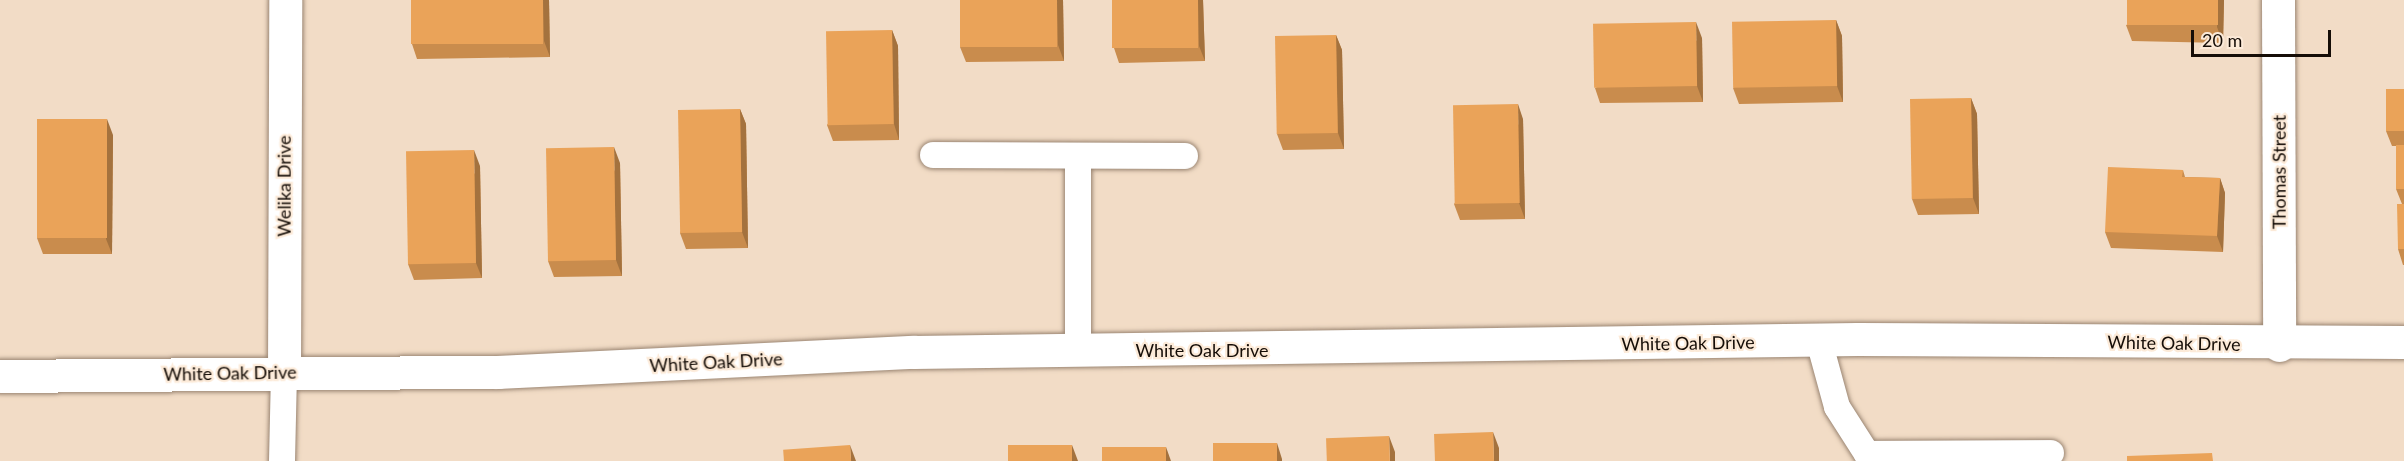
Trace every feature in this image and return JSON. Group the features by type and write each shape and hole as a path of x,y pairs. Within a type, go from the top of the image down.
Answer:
{"street":[{"name":"Welika Drive","path":"284,372 285,0"},
{"name":"Thomas Street","path":"2278,0 2279,345"},
{"name":"White Oak Drive","path":"0,376 498,372 1078,350 1819,340 2279,345 2404,342"}],"lane":[{"path":"933,155 1185,156"},
{"path":"1078,157 1078,350"},
{"path":"1819,340 1838,407 1867,454 2051,453"},
{"path":"282,461 284,372"}],"building":[{"path":"411,0 543,0 543,44 411,44"},
{"path":"960,0 1057,0 1057,47 960,47"},
{"path":"1112,0 1198,0 1198,48 1112,48"},
{"path":"2127,0 2218,0 2218,25 2127,25"},
{"path":"1836,20 1837,86 1733,88 1732,22"},
{"path":"1696,22 1697,86 1594,88 1593,24"},
{"path":"892,30 894,124 828,125 826,31"},
{"path":"1336,35 1338,133 1277,134 1275,36"},
{"path":"2386,89 2404,89 2404,131 2386,131"},
{"path":"1971,98 1973,198 1912,199 1910,99"},
{"path":"1518,104 1520,203 1455,204 1453,105"},
{"path":"740,109 742,232 680,233 678,110"},
{"path":"37,119 107,119 107,238 37,238"},
{"path":"2396,145 2404,145 2404,189 2396,189"},
{"path":"614,147 616,260 548,261 546,148"},
{"path":"474,150 476,263 408,264 406,151"},
{"path":"2108,167 2183,170 2182,177 2220,178 2217,236 2105,232"},
{"path":"2397,204 2404,204 2404,249 2398,249"},
{"path":"1493,432 1494,461 1435,461 1434,434"},
{"path":"1389,436 1390,461 1327,461 1326,438"},
{"path":"1213,443 1277,443 1277,461 1213,461"},
{"path":"850,445 851,461 784,461 783,450"},
{"path":"1008,445 1072,445 1072,461 1008,461"},
{"path":"1102,447 1166,447 1166,461 1102,461"},
{"path":"2212,453 2213,461 2127,461 2127,456"}]}
